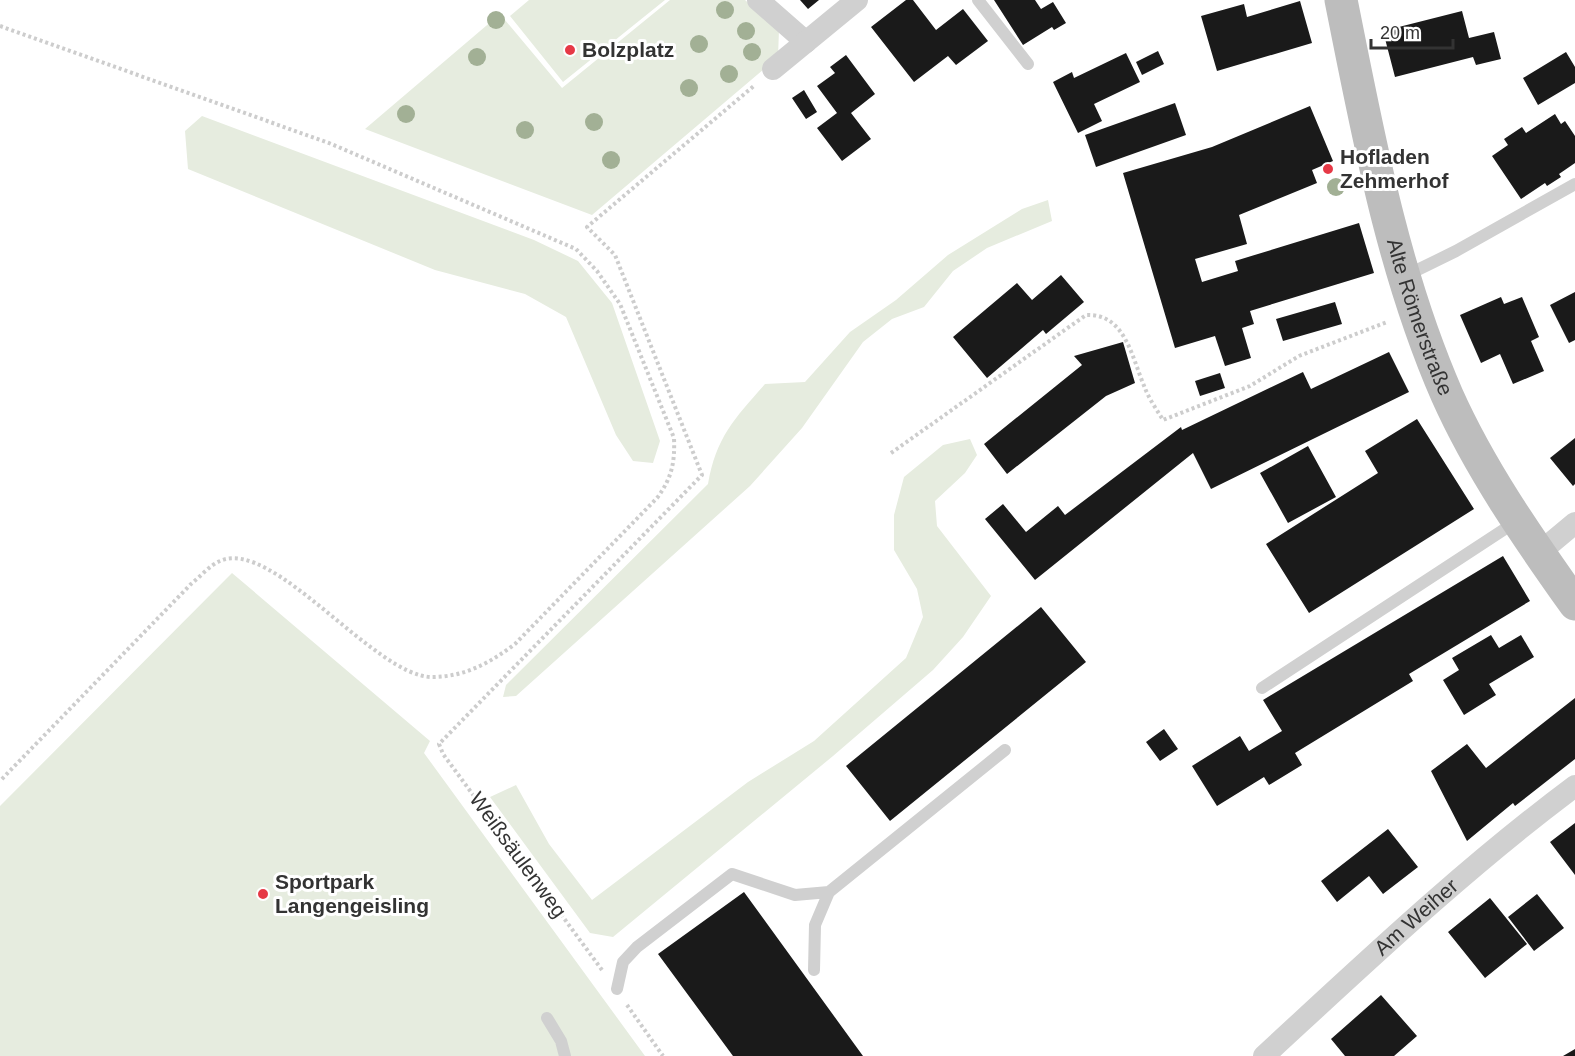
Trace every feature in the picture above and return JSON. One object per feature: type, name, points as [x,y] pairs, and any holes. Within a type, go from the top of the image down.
[{"type":"main road","name":"Alte Römerstraße","points":[[1341,0],[1380,192],[1404,276],[1447,395],[1491,477],[1539,554],[1575,604]]},
{"type":"street","points":[[758,0],[806,42]]},
{"type":"street","points":[[773,69],[857,0]]},
{"type":"street","points":[[1539,554],[1575,523]]},
{"type":"street","name":"Am Weiher","points":[[1264,1056],[1425,908],[1514,831],[1575,786]]},
{"type":"lane","points":[[978,0],[1028,64]]},
{"type":"lane","points":[[1404,276],[1456,251],[1575,183]]},
{"type":"lane","points":[[1262,688],[1518,521]]},
{"type":"lane","points":[[814,970],[814,925],[829,892],[1005,750]]},
{"type":"lane","points":[[617,989],[623,962],[637,947],[732,874],[795,895],[829,892]]},
{"type":"lane","points":[[547,1018],[561,1041],[565,1056]]},
{"type":"path","points":[[0,27],[329,143],[576,249],[597,271],[620,304],[674,438],[675,460],[668,483],[657,498],[515,644],[493,661],[467,672],[430,677],[395,663],[275,573],[243,559],[220,561],[191,584],[0,781]]},
{"type":"path","name":"Weißsäulenweg","points":[[592,957],[443,754],[439,744],[702,475],[615,255],[587,227],[773,69]]},
{"type":"path","points":[[891,453],[1086,315],[1099,315],[1119,328],[1127,339],[1145,390],[1163,420],[1250,386],[1299,356],[1417,310]]},
{"type":"shaded area","name":"Bolzplatz","points":[[529,0],[665,0],[563,82],[510,16]]},
{"type":"shaded area","points":[[670,0],[745,0],[779,30],[778,57],[592,215],[365,129],[500,14],[562,88]]},
{"type":"shaded area","points":[[202,116],[534,240],[578,261],[612,303],[660,441],[653,463],[633,461],[616,435],[566,317],[525,294],[435,270],[188,169],[185,131]]},
{"type":"shaded area","points":[[1048,200],[1052,221],[987,248],[953,271],[924,307],[892,319],[863,342],[802,428],[750,486],[516,696],[503,697],[506,685],[708,484],[716,453],[728,429],[765,384],[805,382],[850,332],[896,300],[948,255],[1022,209]]},
{"type":"shaded area","points":[[970,439],[977,455],[965,473],[935,501],[937,526],[991,596],[963,637],[933,670],[833,756],[613,937],[590,933],[490,797],[516,785],[549,844],[592,900],[748,782],[814,741],[906,658],[923,617],[917,589],[894,550],[894,515],[904,477],[943,445]]},
{"type":"shaded area","name":"Sportpark Langengeisling","points":[[232,573],[430,741],[424,753],[645,1056],[0,1056],[0,806]]},
{"type":"building","points":[[800,0],[819,0],[808,9]]},
{"type":"building","points":[[906,0],[913,0],[936,30],[963,9],[988,41],[956,65],[948,56],[914,82],[871,27]]},
{"type":"building","points":[[994,0],[1035,0],[1041,9],[1053,2],[1066,23],[1054,30],[1052,27],[1023,45]]},
{"type":"building","points":[[1300,1],[1312,43],[1217,71],[1201,16],[1244,4],[1247,17]]},
{"type":"building","points":[[1462,11],[1469,38],[1494,32],[1501,59],[1476,65],[1473,57],[1395,77],[1383,31]]},
{"type":"building","points":[[1158,51],[1164,64],[1142,75],[1136,62]]},
{"type":"building","points":[[1566,52],[1575,67],[1575,83],[1538,105],[1523,78]]},
{"type":"building","points":[[1126,53],[1140,82],[1094,104],[1102,121],[1078,133],[1053,82],[1072,72],[1074,78]]},
{"type":"building","points":[[846,55],[875,94],[851,113],[871,139],[842,161],[817,128],[837,113],[817,86],[835,73],[830,67]]},
{"type":"building","points":[[804,90],[817,112],[806,119],[792,98]]},
{"type":"building","points":[[1175,103],[1186,135],[1096,167],[1085,135]]},
{"type":"building","points":[[1310,106],[1333,161],[1312,170],[1317,183],[1239,215],[1247,244],[1195,259],[1202,282],[1238,271],[1235,261],[1359,223],[1374,273],[1250,311],[1254,324],[1242,328],[1251,358],[1225,366],[1215,336],[1175,348],[1123,173],[1212,147]]},
{"type":"building","points":[[1555,114],[1561,124],[1565,121],[1575,136],[1575,163],[1559,174],[1561,177],[1547,186],[1545,183],[1521,199],[1492,156],[1508,145],[1504,139],[1522,127],[1526,133]]},
{"type":"building","points":[[1061,275],[1084,302],[1046,334],[1043,330],[987,378],[953,337],[1017,283],[1032,300]]},
{"type":"building","points":[[1575,292],[1575,340],[1569,343],[1550,305]]},
{"type":"building","points":[[1501,297],[1504,304],[1522,297],[1539,337],[1531,341],[1544,371],[1513,384],[1500,354],[1481,363],[1460,315]]},
{"type":"building","points":[[1335,302],[1342,324],[1283,341],[1276,319]]},
{"type":"building","points":[[1123,342],[1135,383],[1106,396],[1007,474],[984,444],[1082,365],[1074,356]]},
{"type":"building","points":[[1389,352],[1409,392],[1211,489],[1193,453],[1035,580],[985,519],[1003,504],[1026,532],[1058,506],[1065,515],[1181,427],[1182,430],[1303,372],[1311,389]]},
{"type":"building","points":[[1220,373],[1225,388],[1200,396],[1195,381]]},
{"type":"building","points":[[1417,419],[1474,509],[1309,613],[1266,544],[1378,473],[1365,451]]},
{"type":"building","points":[[1575,438],[1575,484],[1573,486],[1550,458]]},
{"type":"building","points":[[1308,446],[1336,497],[1288,523],[1260,473]]},
{"type":"building","points":[[1503,556],[1530,601],[1409,674],[1413,681],[1295,753],[1302,765],[1269,785],[1264,777],[1217,806],[1192,766],[1240,736],[1249,751],[1282,731],[1263,700]]},
{"type":"building","points":[[1041,607],[1086,662],[890,821],[846,766]]},
{"type":"building","points":[[1491,635],[1499,648],[1521,635],[1534,657],[1489,684],[1496,695],[1464,715],[1443,680],[1459,670],[1452,658]]},
{"type":"building","points":[[1575,698],[1575,759],[1515,806],[1513,803],[1467,841],[1431,771],[1467,744],[1486,768]]},
{"type":"building","points":[[1164,729],[1178,749],[1160,761],[1146,742]]},
{"type":"building","points":[[1575,823],[1575,875],[1550,842]]},
{"type":"building","points":[[1388,829],[1418,867],[1383,894],[1369,876],[1337,902],[1321,881]]},
{"type":"building","points":[[744,892],[863,1056],[733,1056],[658,954]]},
{"type":"building","points":[[1537,894],[1564,928],[1534,951],[1508,917]]},
{"type":"building","points":[[1490,898],[1527,944],[1485,978],[1448,932]]},
{"type":"building","points":[[1381,995],[1417,1036],[1394,1056],[1345,1056],[1331,1039]]},
{"type":"building","points":[[1575,1049],[1575,1056],[1563,1056]]},
{"type":"place","name":"Bolzplatz","points":[[570,50]]},
{"type":"place","name":"Hofladen Zehmerhof","points":[[1328,169]]},
{"type":"place","name":"Sportpark Langengeisling","points":[[263,894]]}]
